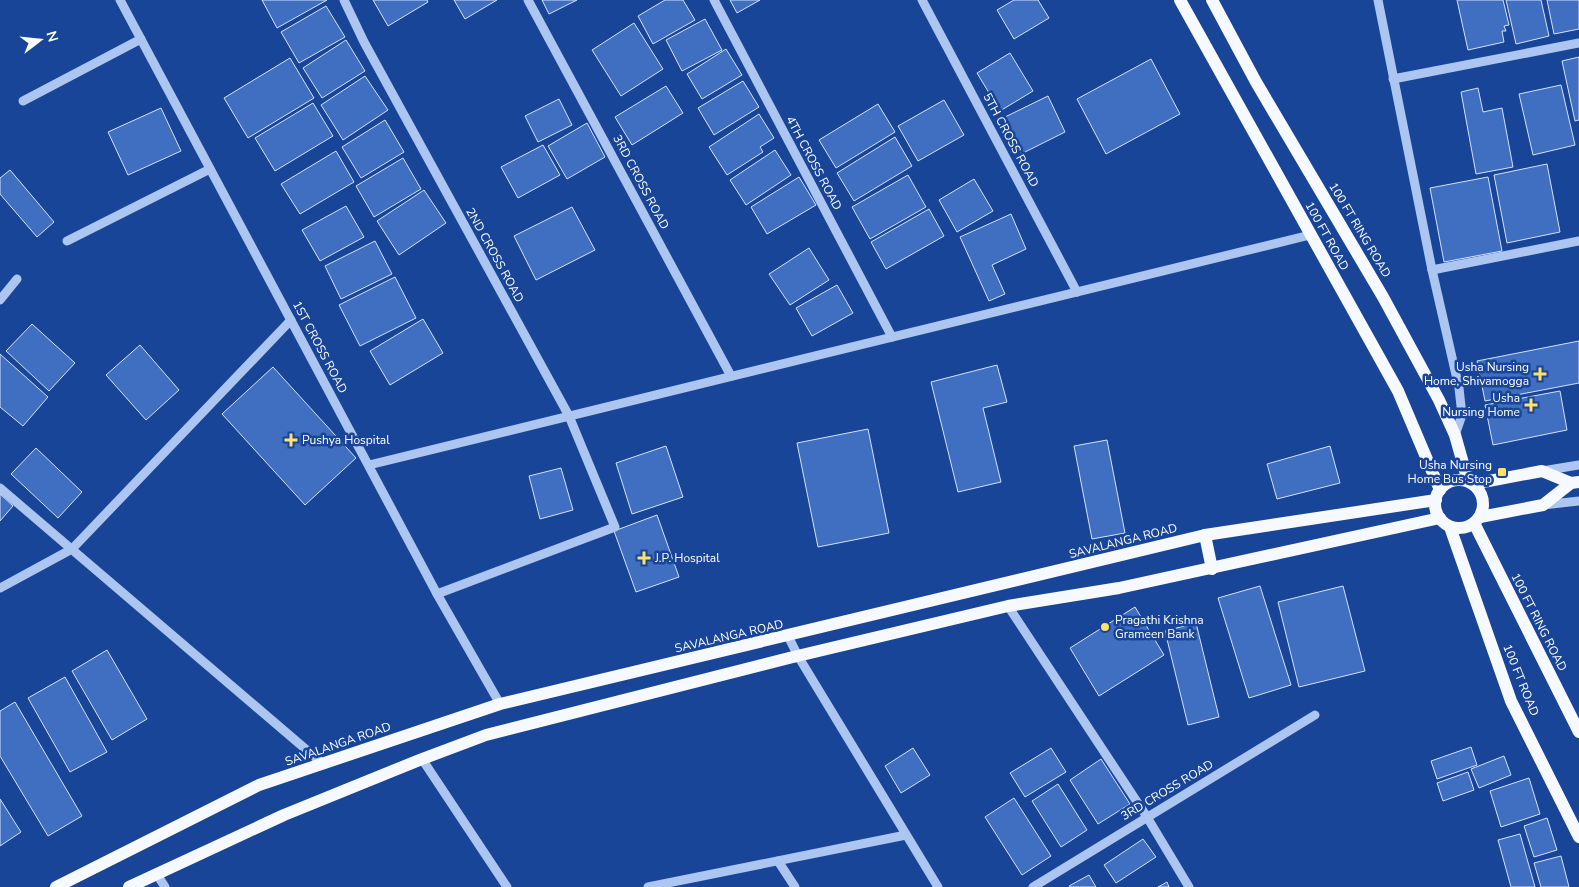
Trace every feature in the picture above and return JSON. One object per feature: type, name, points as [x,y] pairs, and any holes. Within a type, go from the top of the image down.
[{"type":"main road","name":"100 FT ROAD","points":[[1180,0],[1398,391],[1438,495]]},
{"type":"main road","name":"100 FT RING ROAD","points":[[1212,0],[1256,82],[1383,297],[1439,400],[1455,435],[1470,483]]},
{"type":"main road","points":[[1542,471],[1575,483],[1543,505],[1477,520],[1463,528],[1450,527],[1440,518],[1435,507],[1438,495],[1449,482],[1470,483],[1542,471]]},
{"type":"main road","points":[[1470,483],[1482,496],[1484,503],[1477,520]]},
{"type":"main road","name":"SAVALANGA ROAD","points":[[56,887],[259,785],[500,704],[1205,535],[1438,495]]},
{"type":"main road","points":[[129,887],[284,815],[422,758],[486,735],[798,656],[1008,606],[1118,588],[1212,569],[1440,518]]},
{"type":"main road","name":"100 FT RING ROAD","points":[[1477,520],[1579,731]]},
{"type":"main road","name":"100 FT ROAD","points":[[1450,527],[1512,700],[1579,837]]},
{"type":"main road","points":[[1205,535],[1212,569]]},
{"type":"street","name":"1ST CROSS ROAD","points":[[120,0],[437,594],[500,704]]},
{"type":"street","name":"2ND CROSS ROAD","points":[[344,0],[364,42],[569,416],[615,527],[437,594]]},
{"type":"street","name":"3RD CROSS ROAD","points":[[528,0],[731,376]]},
{"type":"street","name":"4TH CROSS ROAD","points":[[714,0],[892,337]]},
{"type":"street","name":"5TH CROSS ROAD","points":[[922,0],[1077,292]]},
{"type":"street","points":[[1378,0],[1432,270],[1459,388],[1462,415],[1455,435]]},
{"type":"street","points":[[23,101],[141,39]]},
{"type":"street","points":[[1393,79],[1579,43]]},
{"type":"street","points":[[67,241],[210,169]]},
{"type":"street","points":[[369,465],[1310,235]]},
{"type":"street","points":[[1432,270],[1579,241]]},
{"type":"street","points":[[0,300],[17,280]]},
{"type":"street","points":[[0,588],[72,549],[291,320]]},
{"type":"street","points":[[1542,471],[1579,465]]},
{"type":"street","points":[[0,488],[323,764]]},
{"type":"street","points":[[1543,505],[1579,501]]},
{"type":"street","points":[[1008,606],[1146,817],[1189,887]]},
{"type":"street","points":[[788,636],[798,656],[938,887]]},
{"type":"street","name":"3RD CROSS ROAD","points":[[1033,887],[1315,715]]},
{"type":"street","points":[[422,758],[507,887]]},
{"type":"street","points":[[648,887],[906,835]]},
{"type":"street","points":[[778,861],[795,887]]},
{"type":"street","points":[[156,873],[165,887]]},
{"type":"building","points":[[262,0],[327,0],[277,28]]},
{"type":"building","points":[[373,0],[427,0],[428,2],[388,26]]},
{"type":"building","points":[[454,0],[497,0],[465,19]]},
{"type":"building","points":[[542,0],[577,0],[549,14]]},
{"type":"building","points":[[665,0],[683,0],[695,20],[653,44],[638,16]]},
{"type":"building","points":[[730,0],[760,0],[737,13]]},
{"type":"building","points":[[1014,0],[1038,0],[1049,18],[1014,39],[997,10]]},
{"type":"building","points":[[1457,0],[1503,0],[1509,25],[1504,26],[1506,31],[1502,31],[1504,42],[1468,50]]},
{"type":"building","points":[[1506,0],[1541,0],[1549,36],[1516,44]]},
{"type":"building","points":[[1547,0],[1579,0],[1579,29],[1554,34]]},
{"type":"building","points":[[326,6],[345,37],[299,63],[281,32]]},
{"type":"building","points":[[705,19],[722,50],[682,71],[666,40]]},
{"type":"building","points":[[634,23],[663,69],[621,96],[592,50]]},
{"type":"building","points":[[346,40],[365,71],[322,98],[303,68]]},
{"type":"building","points":[[726,49],[742,75],[702,99],[687,74]]},
{"type":"building","points":[[1010,53],[1033,91],[1000,111],[977,73]]},
{"type":"building","points":[[1579,57],[1579,120],[1575,121],[1562,61]]},
{"type":"building","points":[[290,58],[314,98],[248,138],[224,98]]},
{"type":"building","points":[[1151,59],[1180,114],[1106,154],[1077,99]]},
{"type":"building","points":[[365,76],[388,110],[343,140],[321,105]]},
{"type":"building","points":[[743,81],[759,107],[714,135],[698,108]]},
{"type":"building","points":[[1561,85],[1575,145],[1533,155],[1519,94]]},
{"type":"building","points":[[666,86],[683,113],[632,145],[615,117]]},
{"type":"building","points":[[1478,88],[1483,112],[1502,108],[1513,167],[1476,174],[1461,92]]},
{"type":"building","points":[[1048,96],[1065,132],[1021,154],[1003,118]]},
{"type":"building","points":[[559,99],[572,125],[538,142],[525,116]]},
{"type":"building","points":[[944,100],[964,135],[918,161],[898,126]]},
{"type":"building","points":[[313,103],[333,136],[275,171],[255,138]]},
{"type":"building","points":[[878,104],[895,132],[836,168],[819,140]]},
{"type":"building","points":[[161,108],[181,151],[128,175],[108,132]]},
{"type":"building","points":[[759,114],[774,138],[760,147],[763,152],[727,175],[709,147]]},
{"type":"building","points":[[385,120],[404,152],[361,178],[342,147]]},
{"type":"building","points":[[587,123],[605,157],[567,179],[548,146]]},
{"type":"building","points":[[895,137],[912,166],[854,201],[837,173]]},
{"type":"building","points":[[543,145],[560,175],[518,198],[501,167]]},
{"type":"building","points":[[775,150],[791,175],[746,205],[730,180]]},
{"type":"building","points":[[336,151],[354,182],[300,214],[281,184]]},
{"type":"building","points":[[403,158],[421,189],[374,217],[356,186]]},
{"type":"building","points":[[1547,164],[1560,232],[1507,243],[1494,175]]},
{"type":"building","points":[[10,170],[54,222],[37,237],[0,194],[0,178]]},
{"type":"building","points":[[908,175],[926,207],[870,239],[852,207]]},
{"type":"building","points":[[799,177],[816,205],[767,234],[751,207]]},
{"type":"building","points":[[1488,177],[1502,251],[1444,262],[1430,188]]},
{"type":"building","points":[[974,179],[993,211],[957,232],[939,200]]},
{"type":"building","points":[[424,190],[446,223],[399,255],[377,221]]},
{"type":"building","points":[[346,206],[364,237],[320,261],[302,230]]},
{"type":"building","points":[[572,207],[595,250],[536,280],[514,236]]},
{"type":"building","points":[[929,209],[944,236],[886,269],[871,242]]},
{"type":"building","points":[[1011,214],[1026,249],[992,265],[1005,294],[989,301],[960,237]]},
{"type":"building","points":[[375,241],[392,274],[341,299],[325,266]]},
{"type":"building","points":[[809,248],[829,280],[790,305],[769,274]]},
{"type":"building","points":[[395,277],[416,318],[360,346],[339,305]]},
{"type":"building","points":[[837,285],[853,313],[812,336],[796,308]]},
{"type":"building","points":[[423,319],[443,353],[390,385],[370,351]]},
{"type":"building","points":[[32,324],[75,363],[49,391],[6,351]]},
{"type":"building","points":[[1579,341],[1579,383],[1485,401],[1477,361]]},
{"type":"building","points":[[140,345],[179,390],[146,420],[106,375]]},
{"type":"building","points":[[0,354],[48,397],[23,426],[0,407]]},
{"type":"building","points":[[997,365],[1007,402],[983,408],[1001,482],[958,492],[931,382]]},
{"type":"building","points":[[273,367],[356,458],[305,505],[222,414]]},
{"type":"building","points":[[1560,391],[1567,430],[1493,445],[1485,405]]},
{"type":"building","points":[[868,429],[889,533],[818,547],[797,443]]},
{"type":"building","points":[[1107,440],[1125,533],[1092,539],[1074,446]]},
{"type":"building","points":[[666,446],[683,497],[632,514],[616,463]]},
{"type":"building","points":[[1330,446],[1340,483],[1277,499],[1267,464]]},
{"type":"building","points":[[36,448],[82,492],[58,518],[11,474]]},
{"type":"building","points":[[561,468],[573,510],[540,519],[529,476]]},
{"type":"building","points":[[0,494],[13,506],[0,521]]},
{"type":"building","points":[[657,515],[679,577],[636,592],[614,531]]},
{"type":"building","points":[[1260,586],[1291,685],[1249,698],[1218,598]]},
{"type":"building","points":[[1343,586],[1365,671],[1299,687],[1278,602]]},
{"type":"building","points":[[1135,607],[1164,655],[1099,696],[1070,648]]},
{"type":"building","points":[[1196,623],[1219,717],[1188,725],[1165,631]]},
{"type":"building","points":[[107,650],[147,719],[112,740],[72,671]]},
{"type":"building","points":[[65,677],[107,752],[70,772],[28,698]]},
{"type":"building","points":[[15,702],[82,816],[48,836],[0,756],[0,711]]},
{"type":"building","points":[[1471,747],[1477,765],[1437,779],[1431,761]]},
{"type":"building","points":[[913,748],[930,775],[901,793],[885,766]]},
{"type":"building","points":[[1051,748],[1066,772],[1025,797],[1010,773]]},
{"type":"building","points":[[1504,756],[1511,775],[1479,788],[1471,769]]},
{"type":"building","points":[[1101,759],[1130,804],[1098,824],[1070,780]]},
{"type":"building","points":[[1468,772],[1474,790],[1443,801],[1437,783]]},
{"type":"building","points":[[1529,778],[1540,814],[1501,827],[1490,791]]},
{"type":"building","points":[[1058,784],[1087,830],[1061,847],[1032,801]]},
{"type":"building","points":[[1014,798],[1051,856],[1022,875],[985,817]]},
{"type":"building","points":[[0,799],[21,832],[0,846]]},
{"type":"building","points":[[1547,818],[1557,850],[1534,857],[1524,826]]},
{"type":"building","points":[[1520,834],[1535,887],[1511,887],[1498,840]]},
{"type":"building","points":[[1143,839],[1156,857],[1116,883],[1104,865]]},
{"type":"building","points":[[1561,856],[1569,887],[1541,887],[1534,863]]},
{"type":"building","points":[[1089,875],[1096,887],[1069,886]]},
{"type":"building","points":[[1167,882],[1169,887],[1158,887]]},
{"type":"place","name":"Usha Nursing Home, Shivamogga","points":[[1540,374]]},
{"type":"place","name":"Usha Nursing Home","points":[[1531,405]]},
{"type":"place","name":"Pushya Hospital","points":[[291,440]]},
{"type":"place","name":"Usha Nursing Home Bus Stop","points":[[1502,472]]},
{"type":"place","name":"J.P. Hospital","points":[[644,558]]},
{"type":"place","name":"Pragathi Krishna Grameen Bank","points":[[1105,627]]}]
